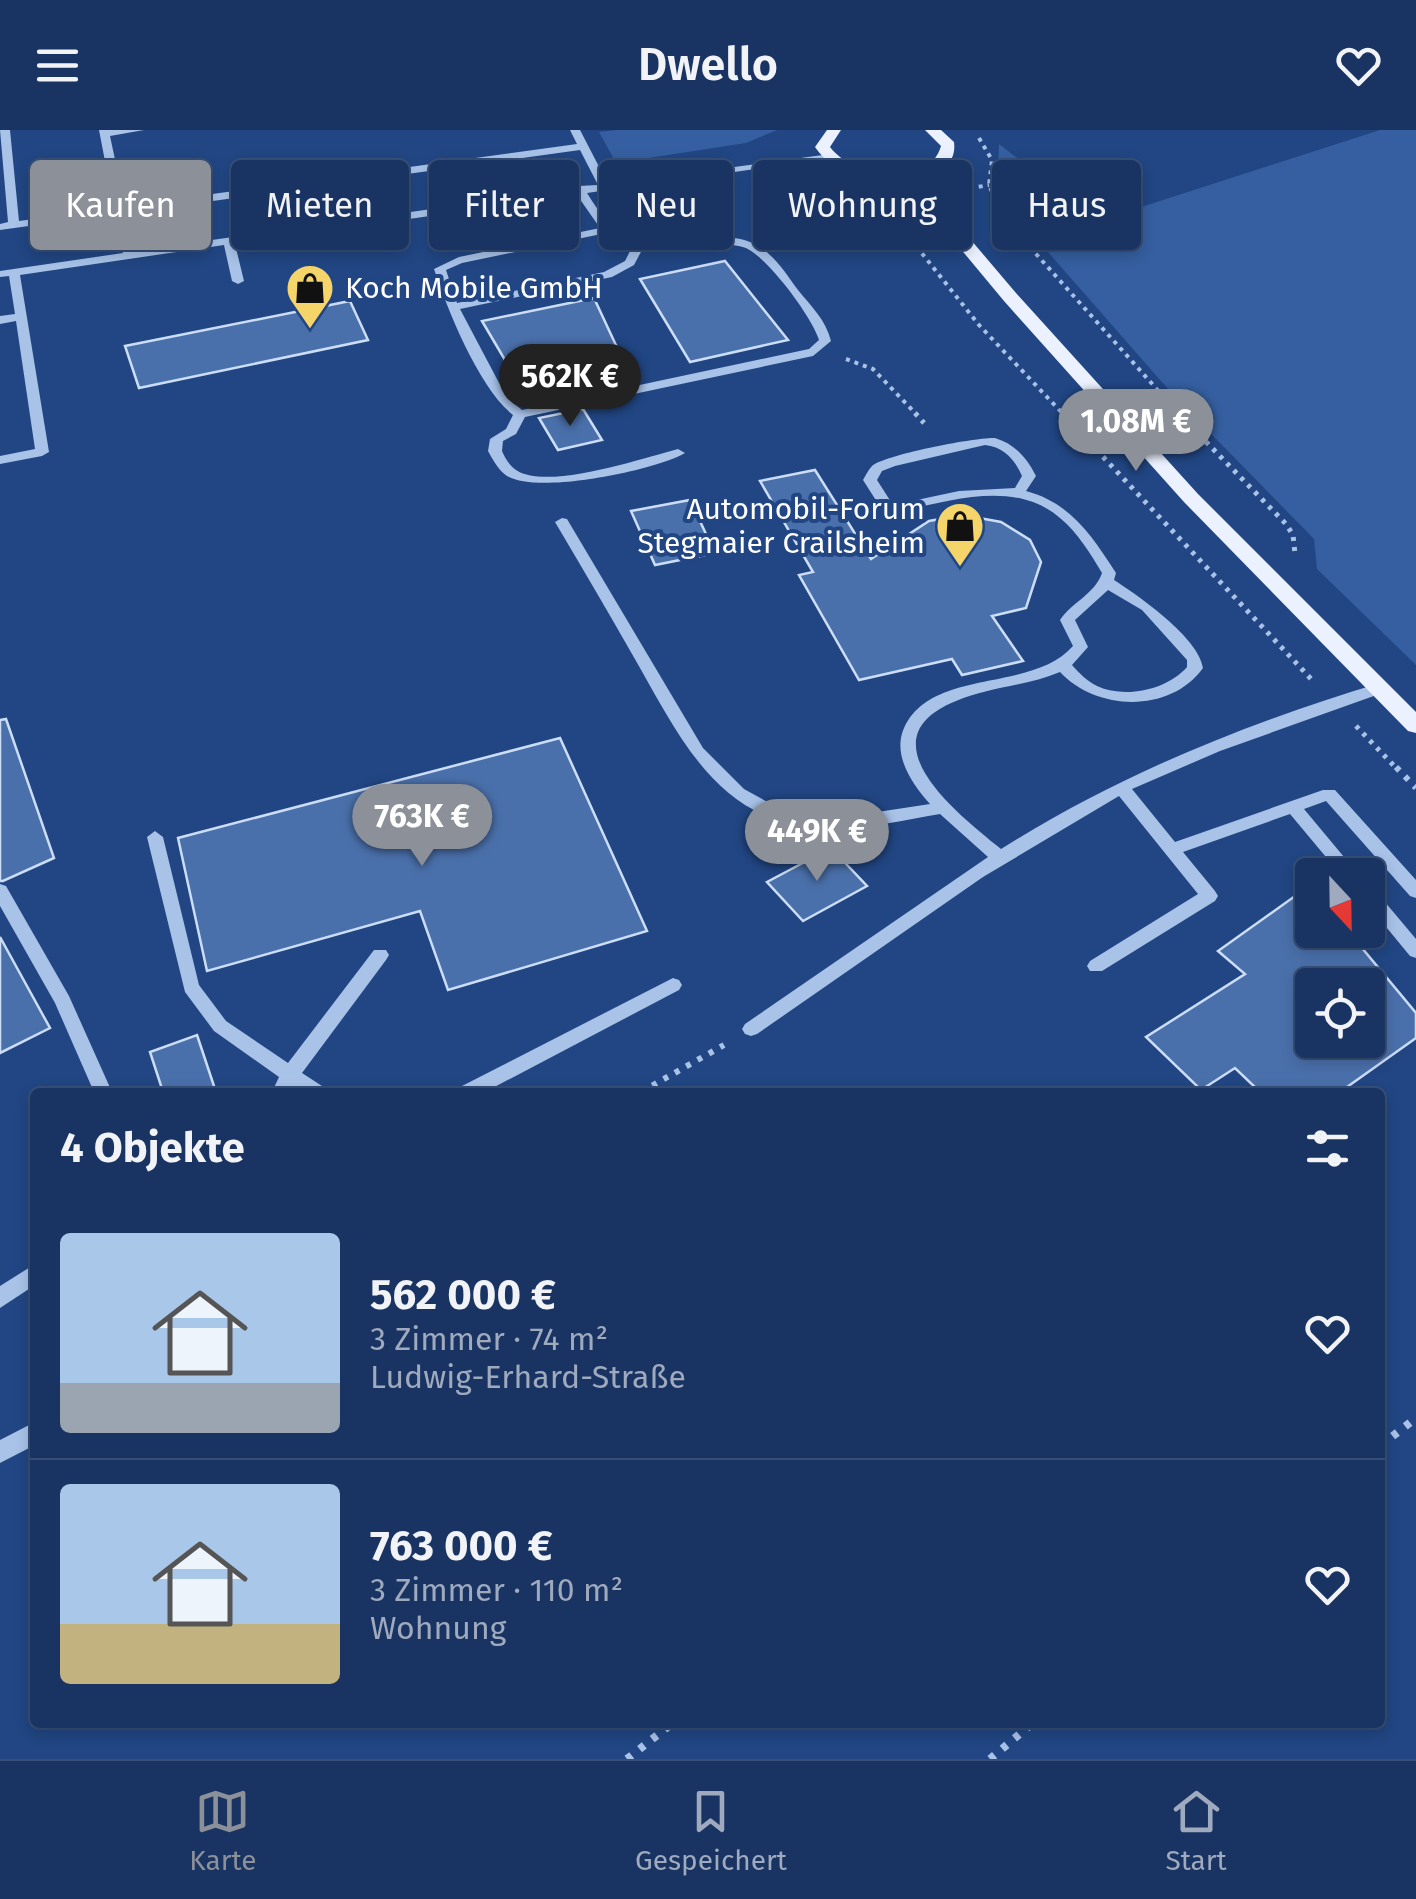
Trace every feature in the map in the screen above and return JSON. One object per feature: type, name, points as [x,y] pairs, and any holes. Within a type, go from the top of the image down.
[{"type":"main road","points":[[832,160],[822,147],[834,130]]},
{"type":"main road","points":[[932,130],[949,145],[946,160]]},
{"type":"main road","points":[[971,250],[1191,498],[1416,725]]},
{"type":"street","points":[[5,130],[14,225]]},
{"type":"street","points":[[109,160],[104,132],[139,130]]},
{"type":"street","points":[[575,130],[599,176]]},
{"type":"street","points":[[211,197],[583,146]]},
{"type":"street","points":[[733,169],[826,156]]},
{"type":"street","points":[[599,187],[579,189],[599,219]]},
{"type":"street","points":[[0,274],[429,211]]},
{"type":"street","points":[[0,227],[30,223]]},
{"type":"street","points":[[520,414],[502,400],[438,274],[447,264],[599,231]]},
{"type":"street","points":[[228,241],[238,281]]},
{"type":"street","points":[[520,414],[818,348],[825,340],[820,326],[770,261],[753,247],[733,242]]},
{"type":"street","points":[[128,250],[129,256]]},
{"type":"street","points":[[453,307],[608,275],[630,262],[637,250]]},
{"type":"street","points":[[0,460],[42,452],[14,272]]},
{"type":"street","points":[[0,320],[20,317]]},
{"type":"street","points":[[520,414],[511,432],[497,440],[495,451],[502,464],[524,477],[567,478],[678,453]]},
{"type":"street","points":[[999,857],[943,808],[921,782],[906,748],[908,729],[922,712],[948,697],[1030,677],[1077,656],[1081,648],[1069,627],[1070,613],[1108,583],[1110,573],[1077,524],[1052,503],[1019,492],[985,490],[889,510],[870,480],[876,468],[984,442],[1001,443],[1026,468],[1028,476],[1019,492]]},
{"type":"street","points":[[562,522],[697,752],[754,805],[791,819],[832,822],[943,808]]},
{"type":"street","points":[[1062,664],[1079,682],[1115,696],[1140,695],[1181,683],[1195,668],[1194,659],[1147,607],[1108,583]]},
{"type":"street","points":[[751,1030],[999,857],[1122,788],[1226,742],[1380,688]]},
{"type":"street","points":[[1096,966],[1209,896],[1122,788]]},
{"type":"street","points":[[1172,850],[1329,794],[1416,891]]},
{"type":"street","points":[[1293,807],[1336,858]]},
{"type":"street","points":[[154,837],[191,987],[220,1026],[285,1085],[380,955]]},
{"type":"street","points":[[0,891],[63,1002],[100,1088]]},
{"type":"street","points":[[1385,914],[1416,951]]},
{"type":"street","points":[[477,1088],[673,985]]},
{"type":"street","points":[[0,1298],[30,1277]]},
{"type":"street","points":[[0,1452],[30,1436]]},
{"type":"path","points":[[977,136],[990,150],[995,167],[989,185],[1003,218],[1164,399],[1286,524],[1293,535],[1295,554],[1304,567]]},
{"type":"path","points":[[818,348],[873,369],[947,450]]},
{"type":"path","points":[[648,1088],[751,1030]]},
{"type":"path","points":[[1385,1442],[1416,1418]]},
{"type":"path","points":[[627,1759],[666,1728]]},
{"type":"path","points":[[990,1759],[1027,1728]]},
{"type":"shaded area","points":[[777,130],[746,143],[636,160],[614,160],[599,132]]},
{"type":"shaded area","points":[[1380,130],[1416,130],[1416,665],[1317,569],[1314,539],[1175,397],[1046,250],[1141,250],[1141,207]]},
{"type":"shaded area","points":[[999,144],[1020,160],[998,160]]},
{"type":"building","points":[[725,261],[788,340],[690,362],[640,279]]},
{"type":"building","points":[[594,298],[628,371],[568,384],[574,395],[531,404],[482,321]]},
{"type":"building","points":[[350,301],[368,340],[139,388],[125,346]]},
{"type":"building","points":[[583,409],[602,440],[558,450],[539,418]]},
{"type":"building","points":[[815,470],[871,559],[929,521],[963,515],[1001,522],[1030,540],[1041,562],[1026,608],[992,616],[1023,661],[962,675],[952,659],[859,680],[799,575],[813,572],[760,481]]},
{"type":"building","points":[[690,500],[715,553],[655,565],[631,511]]},
{"type":"building","points":[[6,719],[54,858],[0,881],[0,720]]},
{"type":"building","points":[[560,738],[647,931],[448,990],[420,911],[207,971],[178,838]]},
{"type":"building","points":[[831,848],[867,886],[803,921],[767,882]]},
{"type":"building","points":[[1295,896],[1295,948],[1362,948],[1379,968],[1295,968],[1295,1058],[1385,1058],[1385,976],[1416,1013],[1416,1038],[1346,1088],[1256,1088],[1235,1068],[1199,1088],[1146,1037],[1245,974],[1218,951]]},
{"type":"building","points":[[0,937],[50,1028],[0,1053]]},
{"type":"building","points":[[197,1035],[215,1088],[162,1088],[150,1052]]},
{"type":"place","name":"Koch Mobile GmbH","points":[[310,330]]},
{"type":"place","name":"Automobil-Forum Stegmaier Crailsheim","points":[[960,568]]}]
